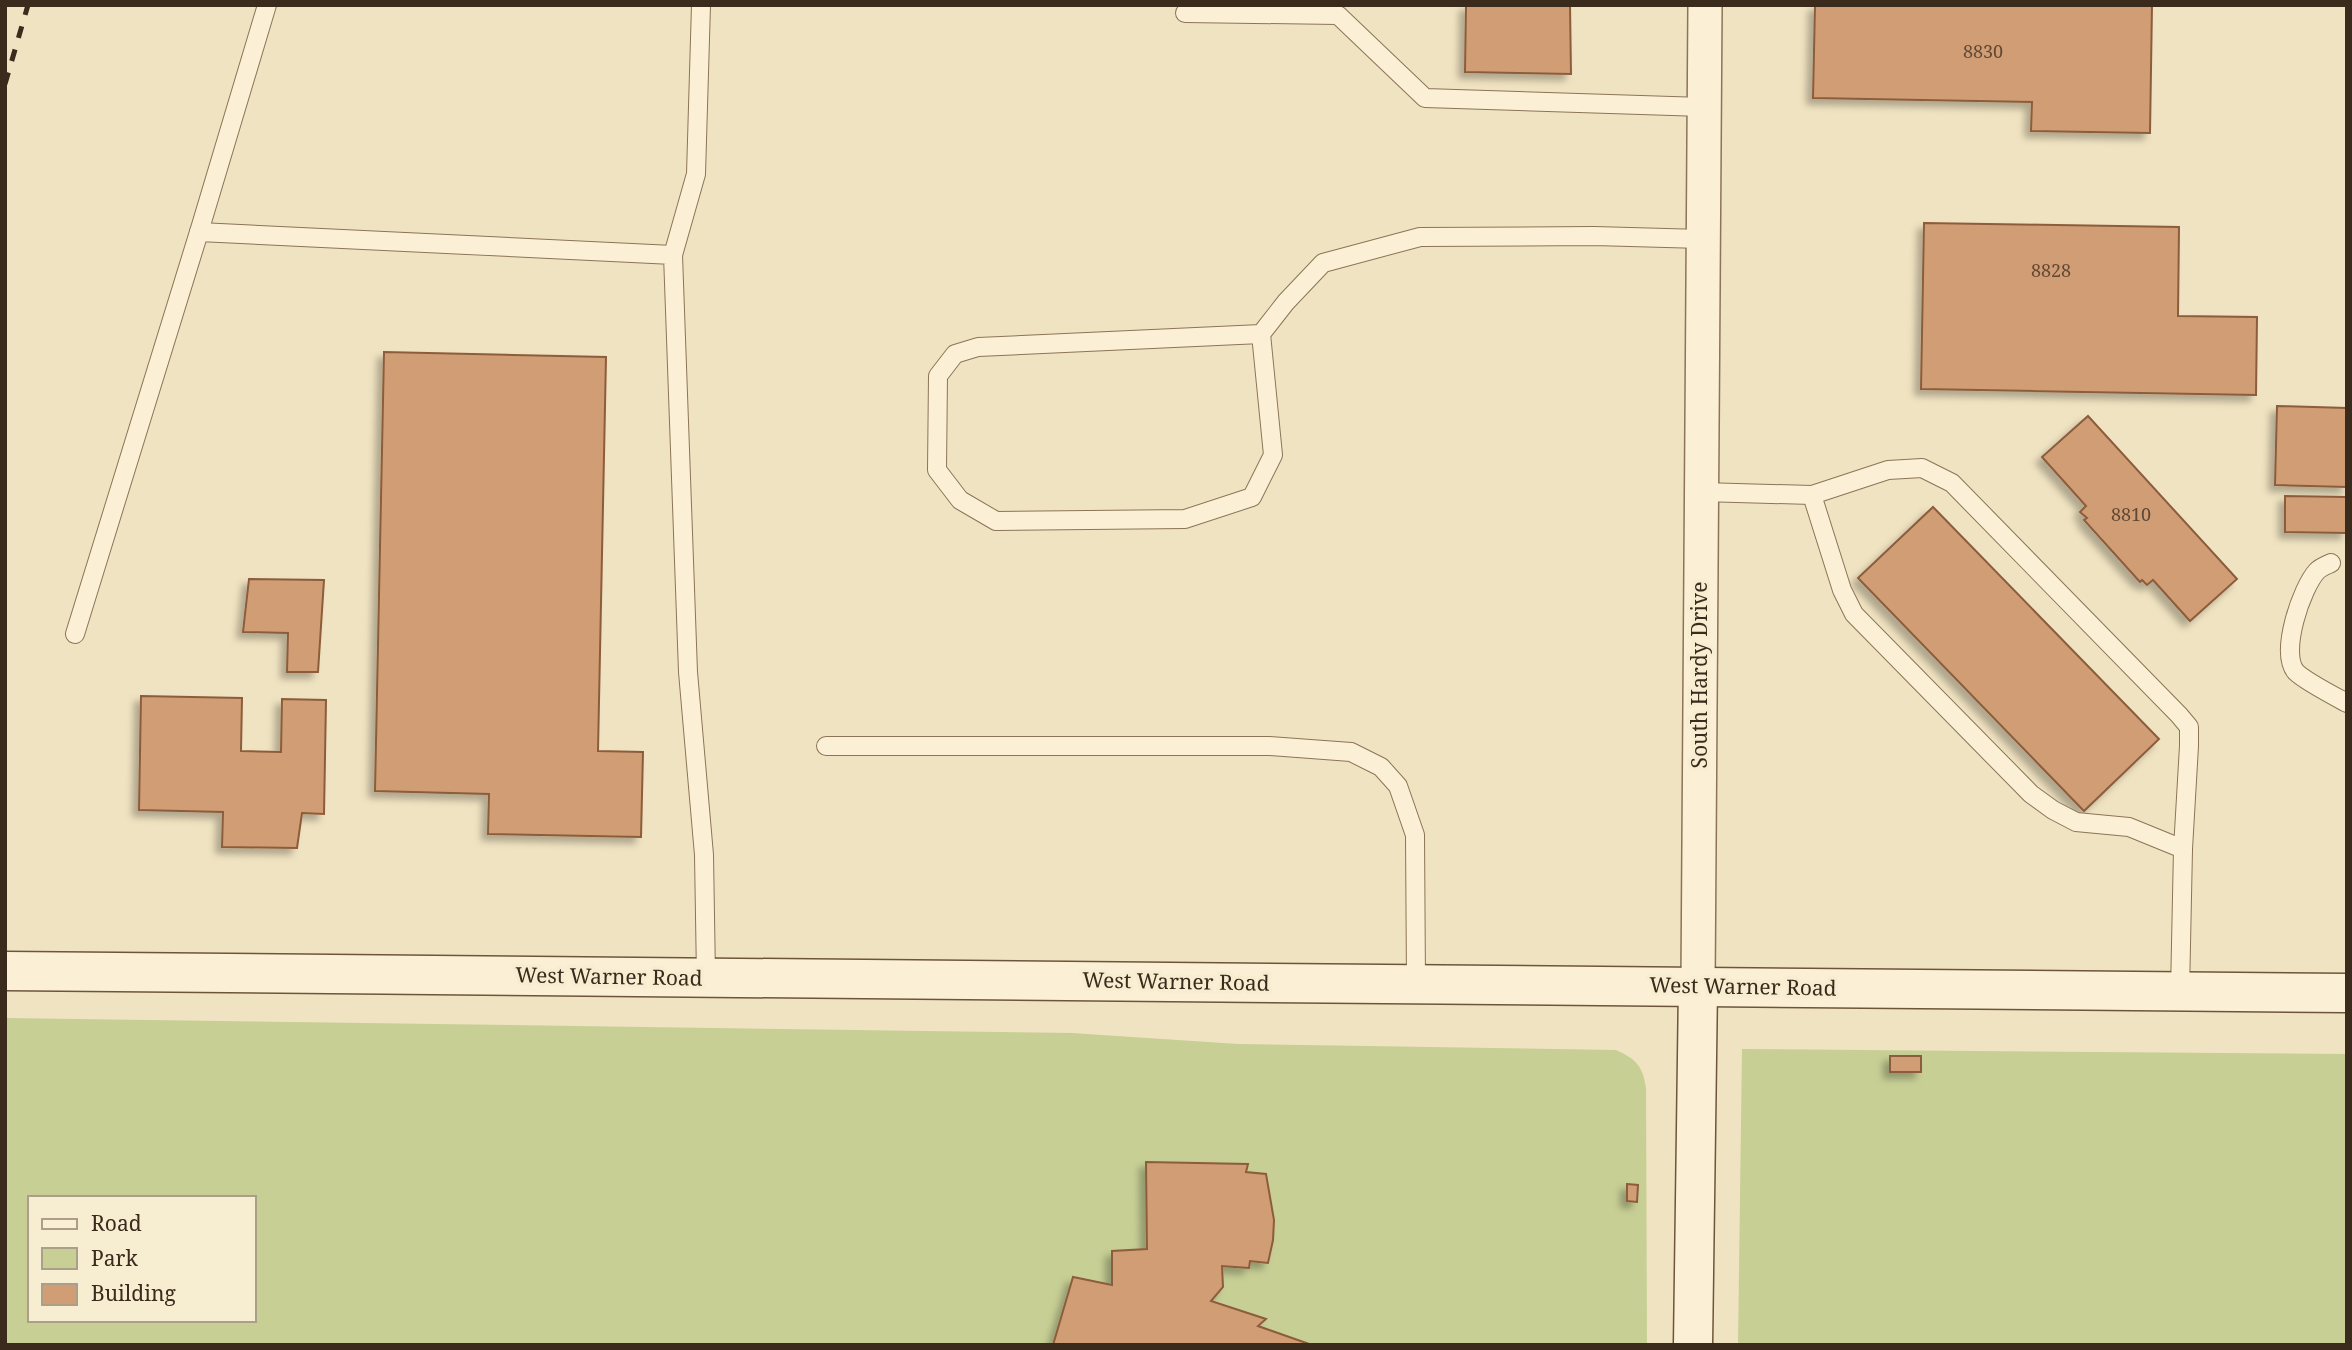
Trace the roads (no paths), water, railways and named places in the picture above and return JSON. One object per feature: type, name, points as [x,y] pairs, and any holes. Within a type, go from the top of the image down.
[{"type":"main road","name":"West Warner Road","points":[[5,971],[2347,993]]},
{"type":"main road","name":"South Hardy Drive","points":[[1693,1345],[1698,986]]},
{"type":"street","name":"South Hardy Drive","points":[[1698,986],[1705,5]]},
{"type":"lane","points":[[75,634],[267,5]]},
{"type":"lane","points":[[701,5],[696,174],[673,255],[688,672],[704,855],[706,978]]},
{"type":"lane","points":[[1185,13],[1338,15],[1425,98],[1703,107]]},
{"type":"lane","points":[[199,232],[673,255]]},
{"type":"lane","points":[[1261,334],[978,347],[955,354],[938,376],[937,470],[960,500],[996,522],[1185,519],[1252,497],[1273,455],[1261,334],[1286,302],[1323,263],[1420,237],[1594,236],[1702,239]]},
{"type":"lane","points":[[1701,492],[1812,495],[1888,470],[1922,468],[1952,483],[2189,727],[2180,992]]},
{"type":"lane","points":[[1812,495],[1842,590],[1854,614],[2031,794],[2053,810],[2076,821],[2129,827],[2183,849]]},
{"type":"lane","points":[[2331,563],[2318,570],[2310,584],[2295,618],[2289,653],[2295,671],[2347,703]]},
{"type":"lane","points":[[826,746],[1269,746],[1351,752],[1381,767],[1398,786],[1415,835],[1416,984]]},
{"type":"railway","points":[[5,84],[28,5]]}]
